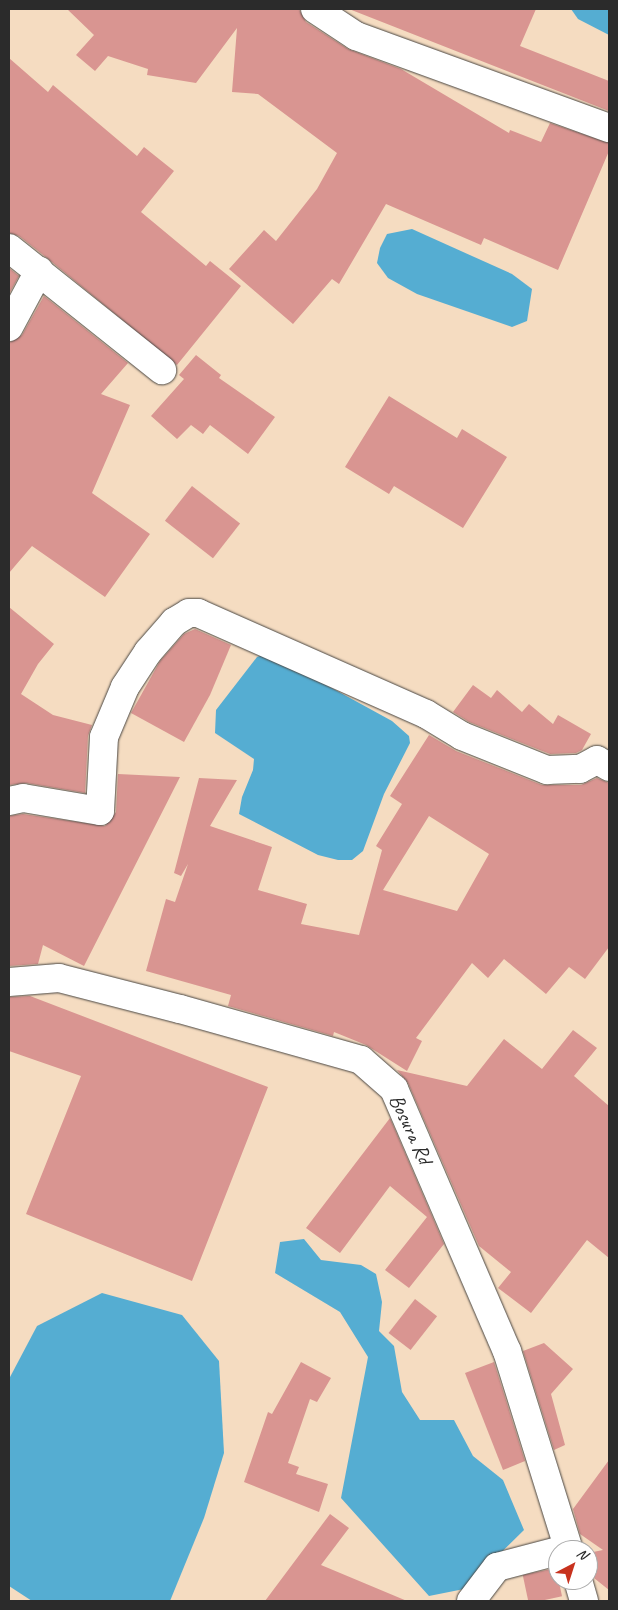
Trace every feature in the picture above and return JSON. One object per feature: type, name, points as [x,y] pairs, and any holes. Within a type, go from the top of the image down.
[{"type":"street","points":[[315,9],[356,36],[609,128]]},
{"type":"street","points":[[9,248],[162,370]]},
{"type":"street","points":[[9,327],[39,271]]},
{"type":"street","points":[[9,801],[23,798],[100,811],[104,737],[126,687],[163,634],[174,622],[189,613],[198,613],[426,714],[462,736],[547,770],[580,769],[597,760],[609,766]]},
{"type":"street","name":"Bosura Rd","points":[[9,982],[59,978],[190,1012],[361,1060],[394,1089],[507,1351],[561,1540]]},
{"type":"street","points":[[471,1601],[497,1567],[548,1554]]},
{"type":"water","points":[[571,9],[609,9],[609,35],[578,19]]},
{"type":"water","points":[[412,229],[512,274],[532,289],[527,321],[512,327],[417,294],[388,278],[377,263],[380,248],[387,234]]},
{"type":"water","points":[[262,655],[277,658],[392,721],[409,736],[410,743],[384,794],[363,851],[352,860],[338,860],[318,855],[239,814],[242,797],[253,770],[254,759],[215,733],[216,710],[257,657]]},
{"type":"water","points":[[304,1239],[321,1260],[361,1265],[376,1274],[382,1302],[379,1331],[394,1346],[402,1392],[420,1420],[454,1420],[473,1456],[503,1480],[524,1530],[464,1589],[429,1596],[341,1498],[368,1357],[340,1312],[275,1273],[280,1242]]},
{"type":"water","points":[[102,1293],[182,1315],[219,1361],[224,1453],[204,1518],[170,1601],[32,1601],[9,1586],[9,1379],[37,1326]]},
{"type":"building","points":[[67,9],[299,9],[306,22],[348,49],[401,69],[509,133],[510,130],[541,142],[550,123],[609,143],[609,151],[558,270],[484,238],[481,245],[386,204],[339,284],[332,279],[293,324],[229,269],[264,230],[276,241],[317,189],[337,153],[258,94],[232,92],[237,28],[196,83],[147,75],[148,69],[108,56],[95,71],[76,55],[94,35]]},
{"type":"building","points":[[349,9],[536,9],[520,46],[609,81],[609,111]]},
{"type":"building","points":[[9,58],[48,92],[53,85],[137,156],[144,147],[174,171],[141,212],[206,266],[210,261],[241,286],[177,365],[19,236],[9,233]]},
{"type":"building","points":[[9,268],[19,276],[9,294]]},
{"type":"building","points":[[44,296],[128,363],[101,394],[130,405],[92,493],[150,534],[105,597],[32,546],[9,573],[9,343],[22,335]]},
{"type":"building","points":[[196,355],[221,375],[219,378],[275,417],[248,454],[210,425],[203,434],[191,425],[177,439],[151,416],[184,379],[179,375]]},
{"type":"building","points":[[389,396],[457,438],[462,429],[507,457],[463,528],[394,486],[389,494],[345,467]]},
{"type":"building","points":[[192,486],[240,524],[213,558],[165,521]]},
{"type":"building","points":[[9,607],[54,644],[38,664],[21,694],[53,715],[92,725],[88,736],[85,793],[26,783],[9,785]]},
{"type":"building","points":[[195,629],[231,645],[210,695],[184,742],[131,713],[160,661],[184,634]]},
{"type":"building","points":[[473,685],[491,698],[497,690],[522,712],[529,704],[553,724],[558,715],[591,734],[582,750],[576,753],[550,754],[469,722],[453,712]]},
{"type":"building","points":[[429,735],[456,751],[542,785],[581,785],[597,778],[609,783],[609,947],[585,979],[569,967],[546,994],[504,959],[488,978],[472,963],[416,1038],[422,1041],[407,1071],[366,1045],[334,1032],[333,1036],[228,1006],[231,995],[146,971],[166,899],[175,902],[188,864],[181,876],[174,873],[199,778],[237,780],[210,826],[272,847],[258,890],[307,904],[301,924],[359,935],[382,850],[376,846],[402,804],[390,796]],"holes":[[[429,816],[489,854],[457,911],[383,890]]]},
{"type":"building","points":[[118,774],[180,777],[84,966],[43,945],[38,964],[9,966],[9,816],[23,814],[105,826],[116,812]]},
{"type":"building","points":[[30,996],[268,1087],[192,1281],[26,1214],[81,1076],[9,1051],[9,997]]},
{"type":"building","points":[[573,1030],[597,1048],[574,1076],[609,1106],[609,1258],[587,1240],[531,1313],[498,1288],[511,1272],[479,1246],[408,1083],[397,1070],[467,1086],[504,1039],[542,1069]]},
{"type":"building","points":[[390,1118],[444,1244],[409,1288],[385,1270],[427,1217],[390,1186],[340,1253],[306,1228]]},
{"type":"building","points":[[415,1299],[437,1316],[411,1350],[389,1333]]},
{"type":"building","points":[[544,1343],[573,1369],[551,1394],[565,1445],[554,1450],[523,1351]]},
{"type":"building","points":[[301,1362],[331,1378],[317,1402],[310,1399],[288,1463],[299,1467],[296,1474],[328,1484],[319,1512],[244,1482],[268,1412],[272,1414]]},
{"type":"building","points":[[494,1362],[525,1461],[503,1470],[465,1373]]},
{"type":"building","points":[[609,1460],[609,1590],[598,1581],[598,1551],[603,1550],[598,1547],[598,1540],[589,1540],[580,1534],[573,1509]]},
{"type":"building","points":[[330,1514],[349,1528],[321,1565],[407,1601],[265,1601]]},
{"type":"building","points":[[548,1570],[548,1590],[561,1590],[562,1596],[540,1601],[528,1601],[523,1575]]}]
